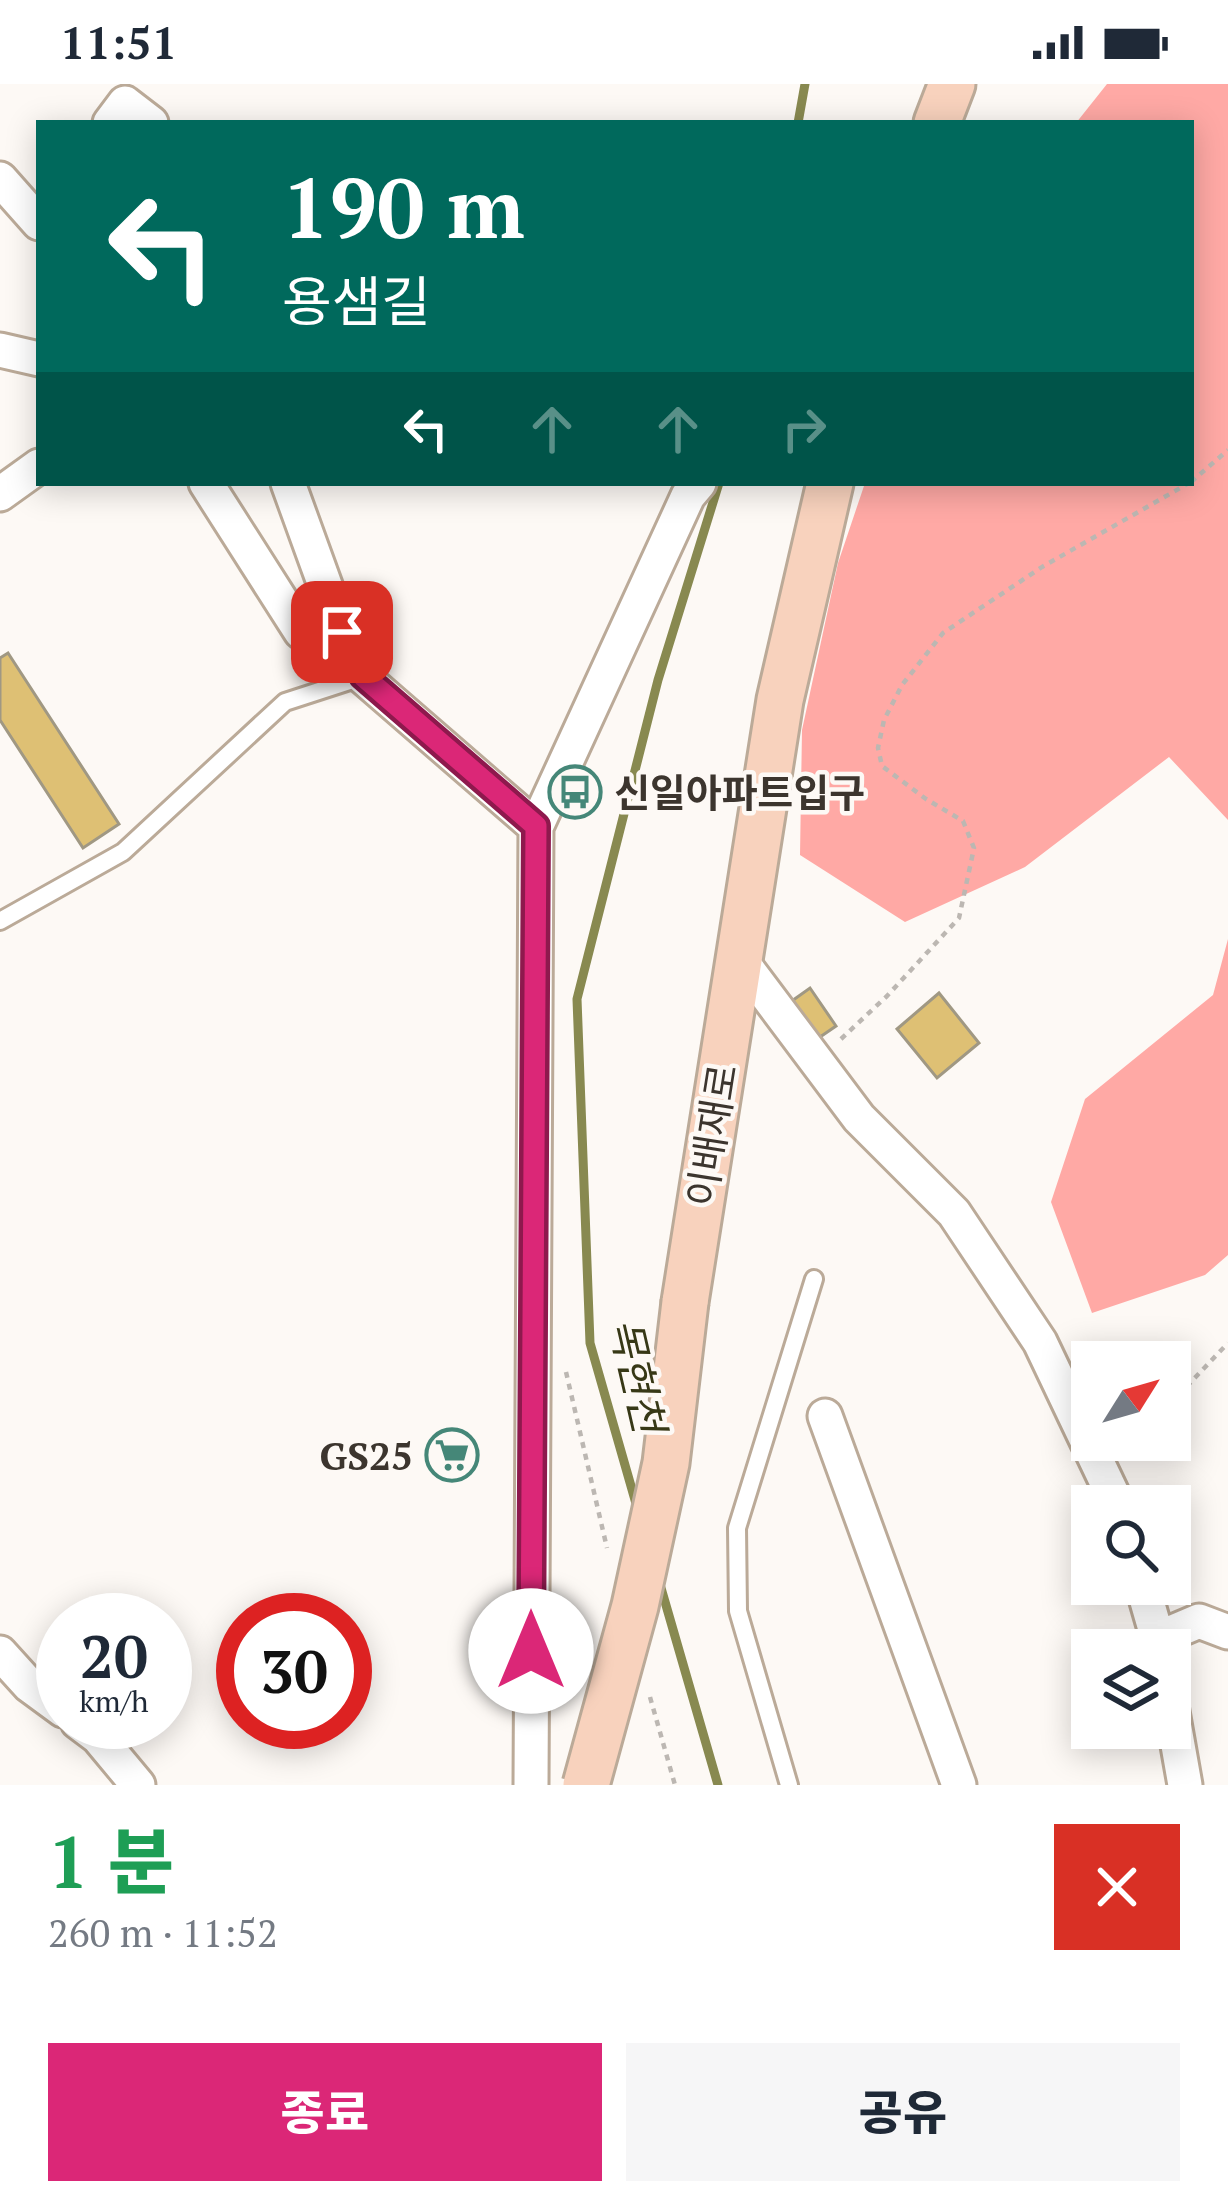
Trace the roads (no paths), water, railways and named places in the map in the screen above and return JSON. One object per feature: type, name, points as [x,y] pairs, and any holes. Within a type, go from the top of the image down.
[{"type":"main road","points":[[938,120],[952,84]]},
{"type":"main road","name":"이배재로","points":[[586,1785],[635,1606],[666,1463],[686,1303],[780,700],[829,486]]},
{"type":"street","points":[[112,120],[125,103],[147,120]]},
{"type":"street","points":[[0,178],[36,220]]},
{"type":"street","points":[[0,350],[36,358]]},
{"type":"street","points":[[0,494],[36,468]]},
{"type":"street","points":[[208,486],[302,632],[363,676],[536,826]]},
{"type":"street","points":[[289,486],[342,632],[363,676]]},
{"type":"street","points":[[530,1785],[536,826],[694,489]]},
{"type":"street","points":[[739,958],[859,1118],[954,1213],[1040,1342],[1108,1485]]},
{"type":"street","points":[[825,1416],[959,1785]]},
{"type":"street","points":[[1185,1629],[1199,1621],[1228,1632]]},
{"type":"street","points":[[0,1653],[36,1690]]},
{"type":"street","points":[[108,1749],[138,1785]]},
{"type":"street","points":[[1179,1749],[1185,1785]]},
{"type":"lane","points":[[0,921],[123,852],[284,702],[363,676]]},
{"type":"lane","points":[[789,1785],[738,1611],[737,1528],[814,1279]]},
{"type":"waterway","name":"목현천","points":[[799,120],[805,84]]},
{"type":"waterway","name":"목현천","points":[[637,1507],[590,1343],[577,999],[658,680],[718,486]]},
{"type":"waterway","name":"목현천","points":[[659,1581],[718,1785]]},
{"type":"place","name":"신일아파트입구","points":[[575,792]]},
{"type":"place","name":"GS25","points":[[452,1455]]}]
